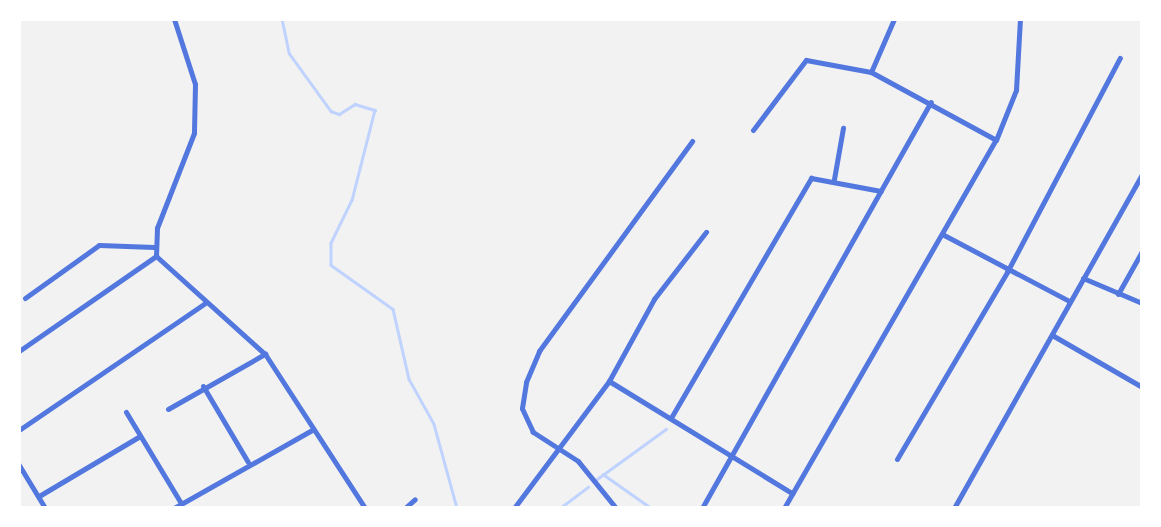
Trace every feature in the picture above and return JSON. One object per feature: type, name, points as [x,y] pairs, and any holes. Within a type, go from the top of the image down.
[{"type":"street","points":[[174,19],[195,84],[194,132],[154,247],[156,256],[205,303],[265,354],[365,508]]},
{"type":"street","points":[[871,72],[894,19]]},
{"type":"street","points":[[784,508],[996,140],[1016,90],[1020,19]]},
{"type":"street","points":[[897,459],[1007,272],[1120,58]]},
{"type":"street","points":[[753,130],[803,60],[871,72],[996,140]]},
{"type":"street","points":[[702,508],[734,456],[930,102]]},
{"type":"street","points":[[834,179],[843,128]]},
{"type":"street","points":[[616,508],[560,448],[533,432],[522,408],[539,351],[692,141]]},
{"type":"street","points":[[954,508],[1142,174]]},
{"type":"street","points":[[672,416],[782,235],[808,182],[814,176],[881,191]]},
{"type":"street","points":[[514,508],[609,382],[654,299],[706,232]]},
{"type":"street","points":[[942,234],[1007,272],[1069,301]]},
{"type":"street","points":[[26,298],[99,245],[154,247]]},
{"type":"street","points":[[1118,294],[1142,251]]},
{"type":"street","points":[[19,351],[156,256]]},
{"type":"street","points":[[1083,278],[1142,303]]},
{"type":"street","points":[[19,430],[205,303]]},
{"type":"street","points":[[1052,335],[1142,387]]},
{"type":"street","points":[[168,408],[265,354]]},
{"type":"street","points":[[609,382],[672,416],[792,493]]},
{"type":"street","points":[[204,386],[248,462]]},
{"type":"street","points":[[126,412],[181,503]]},
{"type":"street","points":[[174,508],[248,462],[312,430]]},
{"type":"street","points":[[38,496],[140,436]]},
{"type":"street","points":[[19,466],[45,508]]},
{"type":"street","points":[[405,508],[415,499]]},
{"type":"waterway","points":[[282,19],[289,53],[331,111],[339,114],[355,104],[375,110],[352,200],[331,243],[331,265],[393,309],[409,379],[434,424],[457,508]]},
{"type":"waterway","points":[[597,479],[666,429]]},
{"type":"waterway","points":[[603,474],[651,508]]},
{"type":"waterway","points":[[560,508],[588,487]]}]
